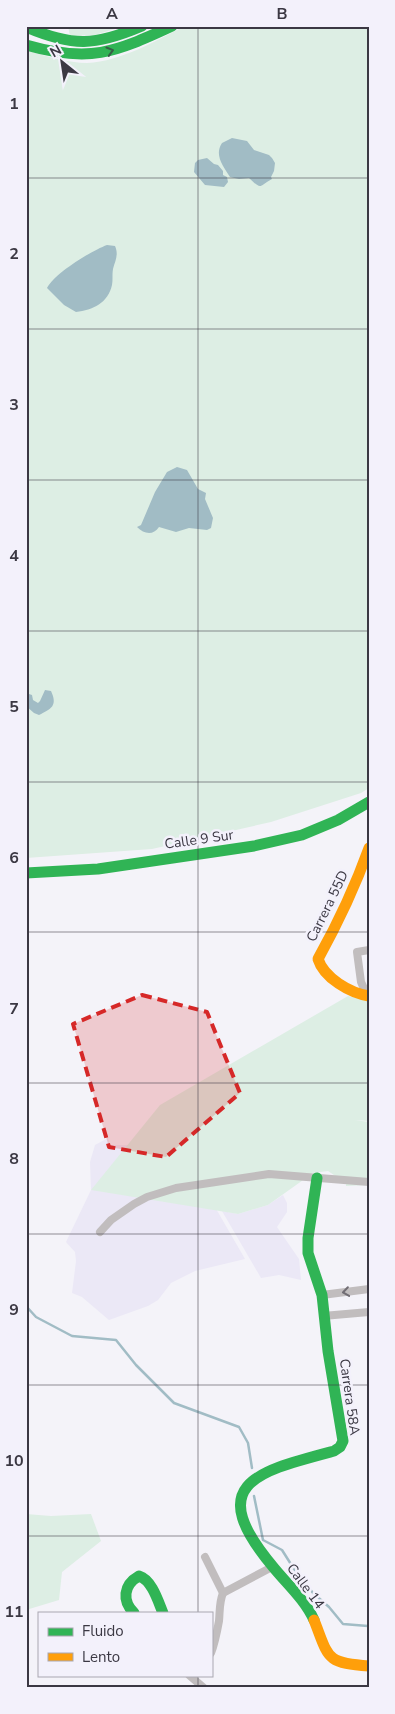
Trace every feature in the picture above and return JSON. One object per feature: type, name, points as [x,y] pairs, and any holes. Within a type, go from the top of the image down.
[{"type":"street","points":[[26,27],[48,37],[73,43],[106,39],[142,26]]},
{"type":"street","points":[[26,45],[45,51],[69,55],[98,54],[134,43],[172,26]]},
{"type":"street","name":"Calle 9 Sur","points":[[26,873],[98,869],[254,846],[302,835],[338,820],[369,802]]},
{"type":"street","name":"Carrera 55D","points":[[363,991],[327,974],[319,965],[318,959],[338,924],[358,879],[369,848]]},
{"type":"street","points":[[363,991],[357,952],[369,950]]},
{"type":"street","points":[[100,1232],[111,1220],[134,1204],[147,1197],[176,1188],[270,1174],[369,1182]]},
{"type":"street","name":"Carrera 58A","points":[[240,1498],[246,1486],[272,1469],[334,1451],[340,1447],[343,1441],[323,1316],[322,1295],[308,1253],[308,1238],[317,1178]]},
{"type":"street","points":[[322,1295],[369,1289]]},
{"type":"street","points":[[323,1316],[369,1312]]},
{"type":"street","name":"Calle 14","points":[[240,1498],[240,1514],[244,1523],[272,1566],[308,1609],[331,1657],[339,1663],[369,1666]]},
{"type":"street","points":[[205,1557],[223,1593]]},
{"type":"street","points":[[212,1650],[219,1621],[219,1602],[223,1593],[272,1566]]},
{"type":"street","points":[[133,1612],[128,1607],[126,1588],[129,1582],[139,1576],[145,1578],[154,1592],[163,1612]]},
{"type":"street","points":[[190,1676],[204,1688]]},
{"type":"highlighted area","points":[[142,995],[207,1012],[240,1093],[166,1157],[109,1147],[73,1024]]},
{"type":"shaded area","points":[[68,26],[124,26],[95,35],[70,36]]},
{"type":"shaded area","points":[[185,26],[369,26],[369,788],[361,793],[271,822],[152,849],[26,858],[26,50],[48,57],[87,63],[125,54],[150,44]]},
{"type":"shaded area","points":[[348,996],[369,1001],[369,1121],[355,1120],[369,1122],[369,1185],[346,1186],[346,1183],[328,1171],[313,1173],[268,1205],[238,1214],[91,1190],[160,1105]]},
{"type":"shaded area","points":[[108,1138],[110,1145],[140,1145],[161,1195],[159,1201],[175,1202],[204,1188],[245,1259],[195,1271],[171,1283],[158,1300],[148,1306],[109,1320],[82,1297],[72,1293],[76,1261],[75,1252],[66,1242],[91,1190],[90,1162],[95,1145]]},
{"type":"shaded area","points":[[283,1195],[287,1203],[287,1212],[277,1227],[299,1259],[301,1280],[279,1275],[261,1278],[222,1211],[238,1214],[268,1205]]},
{"type":"shaded area","points":[[26,1514],[51,1516],[91,1514],[101,1541],[62,1572],[59,1600],[26,1610]]},
{"type":"water","points":[[232,138],[247,141],[254,150],[269,155],[272,158],[275,163],[272,179],[258,186],[249,178],[239,179],[230,177],[220,160],[219,152],[222,143]]},
{"type":"water","points":[[207,158],[218,165],[223,171],[223,175],[227,177],[228,182],[224,187],[205,185],[194,172],[195,163],[198,160]]},
{"type":"water","points":[[107,245],[115,246],[117,252],[110,291],[107,297],[99,304],[76,312],[64,305],[47,288],[57,276],[74,263]]},
{"type":"water","points":[[177,467],[187,470],[198,489],[206,493],[205,499],[213,518],[211,528],[207,530],[189,528],[176,532],[159,527],[151,533],[143,531],[137,527],[141,525],[155,492],[167,472]]},
{"type":"water","points":[[45,690],[51,691],[54,700],[50,709],[39,715],[26,706],[26,693],[32,695],[33,700],[38,703]]},
{"type":"waterway","points":[[26,1306],[36,1317],[72,1336],[116,1340],[136,1365],[174,1403],[239,1427],[248,1443],[252,1468]]},
{"type":"waterway","points":[[254,1496],[263,1540],[282,1550],[313,1593],[329,1607],[343,1624],[369,1627]]},
{"type":"traffic: fast","points":[[26,27],[57,38],[84,42],[111,37],[142,26]]},
{"type":"traffic: fast","points":[[26,45],[67,53],[85,54],[101,52],[134,43],[172,26]]},
{"type":"traffic: fast","points":[[26,873],[98,869],[254,846],[302,835],[338,820],[369,802]]},
{"type":"traffic: fast","points":[[314,1620],[301,1599],[253,1540],[242,1517],[241,1500],[248,1486],[262,1475],[281,1466],[334,1451],[340,1447],[343,1441],[328,1351],[322,1295],[308,1253],[308,1238],[317,1178]]},
{"type":"traffic: fast","points":[[133,1612],[127,1603],[126,1593],[130,1584],[139,1576],[144,1578],[151,1586],[163,1612]]},
{"type":"traffic: slow","points":[[369,848],[346,905],[318,959],[326,972],[339,984],[354,992],[369,996]]},
{"type":"traffic: slow","points":[[314,1620],[326,1650],[331,1656],[344,1663],[369,1666]]}]
